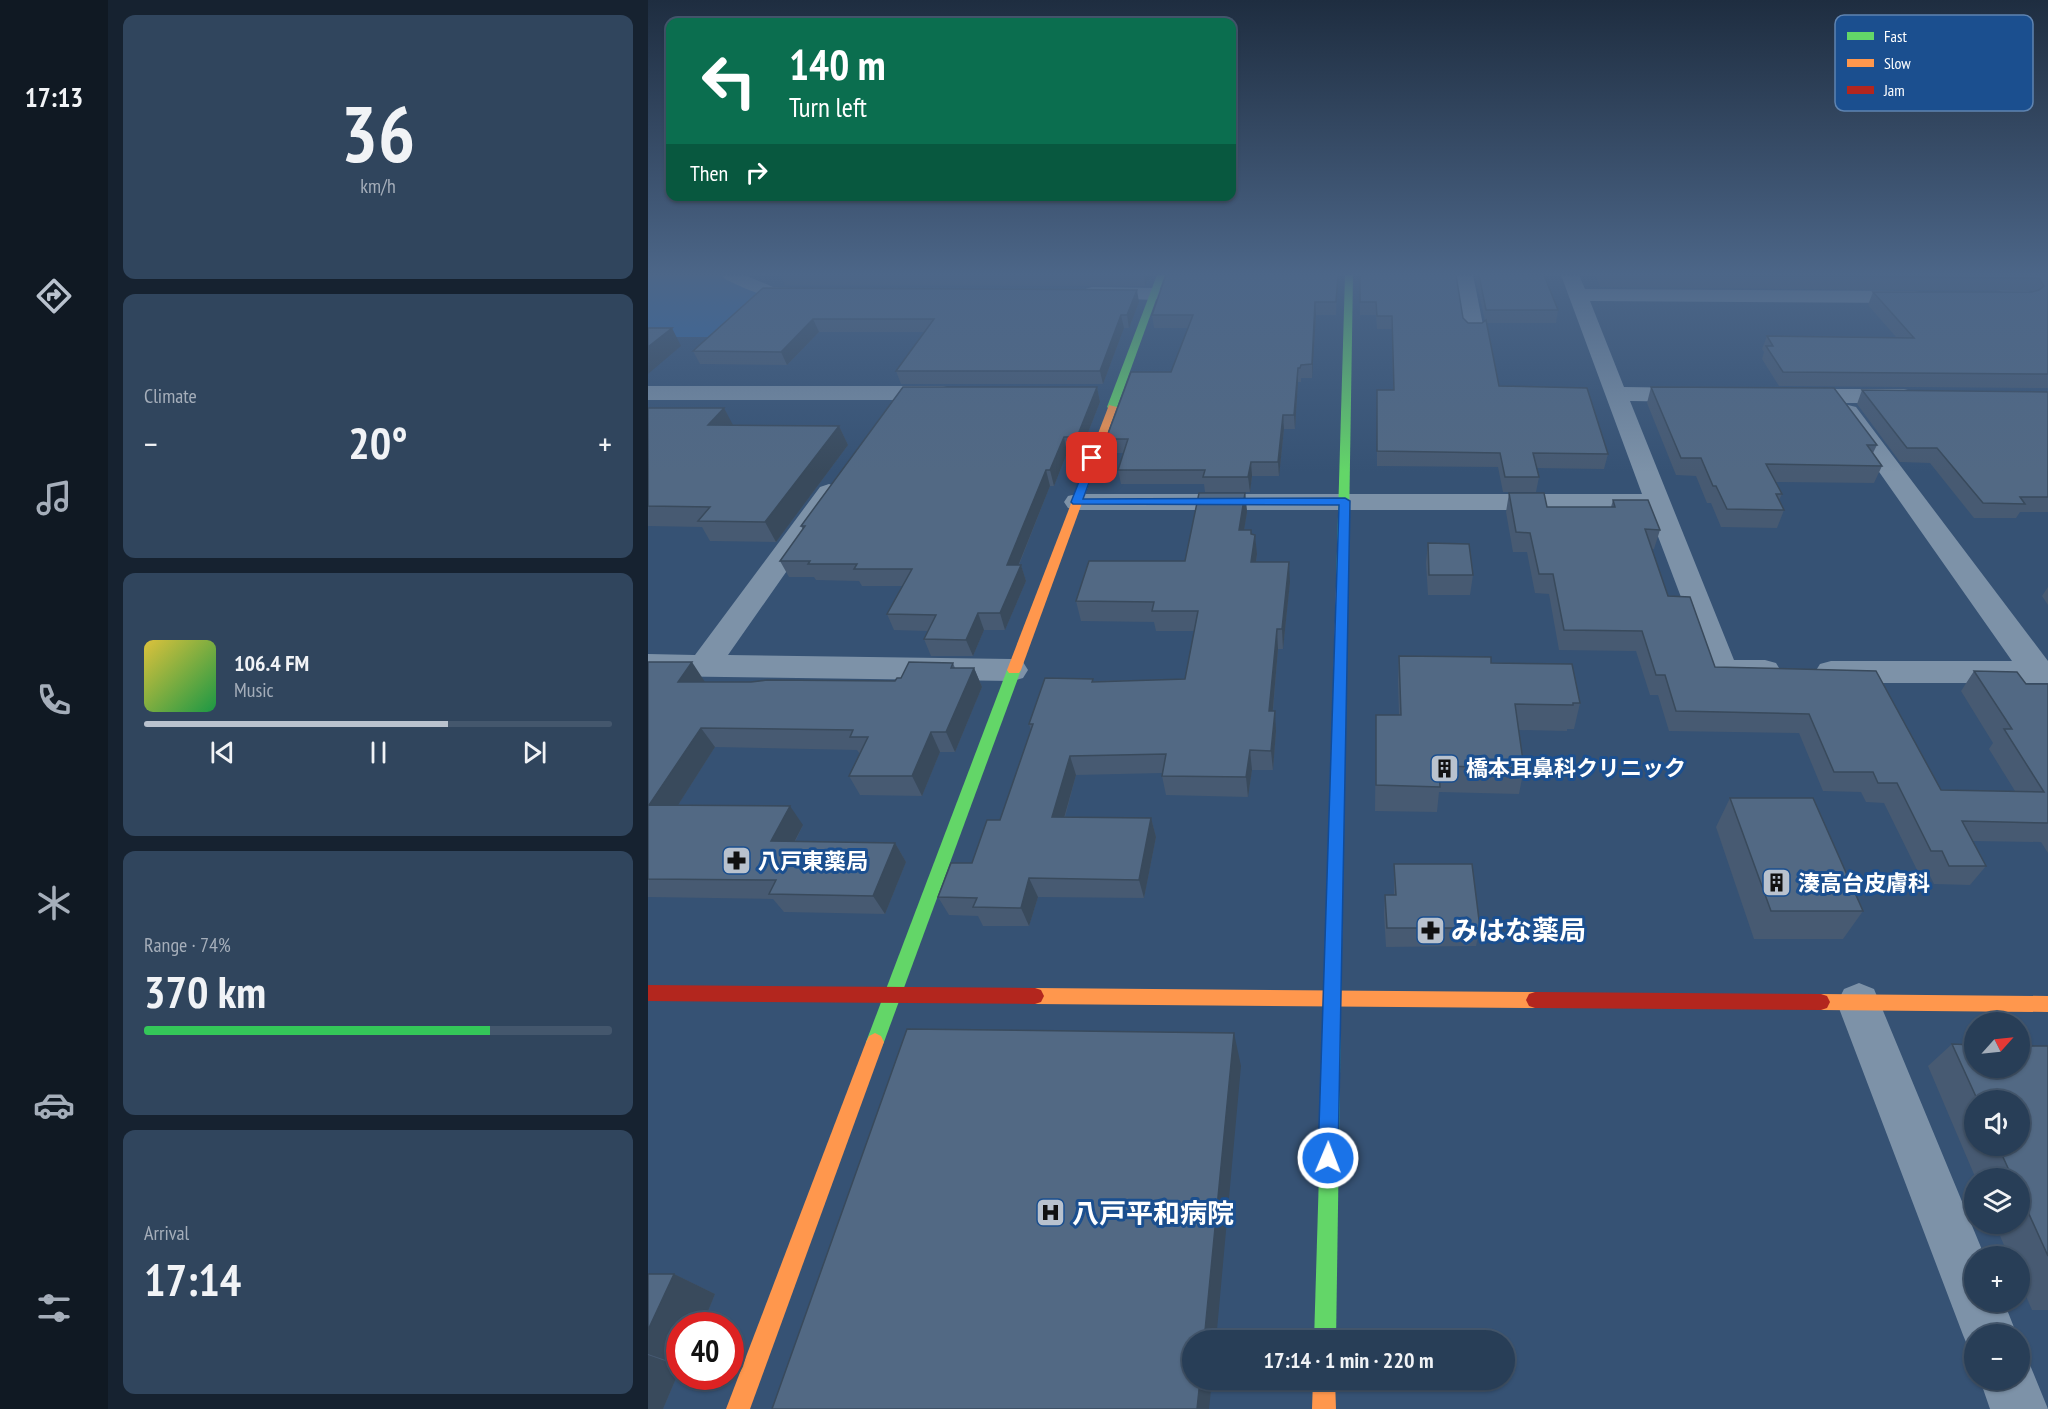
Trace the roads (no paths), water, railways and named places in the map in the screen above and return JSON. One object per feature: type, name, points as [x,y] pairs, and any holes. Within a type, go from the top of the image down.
[{"type":"street","points":[[738,1409],[894,996],[1012,670],[1136,341]]},
{"type":"street","points":[[1325,1330],[1348,341]]},
{"type":"street","points":[[1595,341],[1723,671],[2043,672]]},
{"type":"street","points":[[879,422],[900,393]]},
{"type":"street","points":[[652,396],[968,393]]},
{"type":"street","points":[[1094,393],[1116,393]]},
{"type":"street","points":[[1615,394],[1716,395]]},
{"type":"street","points":[[1770,396],[1930,397]]},
{"type":"street","points":[[1836,396],[2043,672]]},
{"type":"street","points":[[704,665],[844,471]]},
{"type":"street","points":[[1077,502],[1656,502]]},
{"type":"street","points":[[648,665],[1012,670]]},
{"type":"street","points":[[648,993],[2048,1004]]},
{"type":"street","points":[[1860,1003],[1964,1268]]},
{"type":"street","points":[[1323,1409],[1324,1390]]},
{"type":"street","points":[[2012,1390],[2019,1409]]},
{"type":"place","name":"橋本耳鼻科クリニック","points":[[1445,768]]},
{"type":"place","name":"八戸東薬局","points":[[737,861]]},
{"type":"place","name":"湊高台皮膚科","points":[[1777,883]]},
{"type":"place","name":"みはな薬局","points":[[1430,930]]},
{"type":"place","name":"八戸平和病院","points":[[1051,1213]]}]
